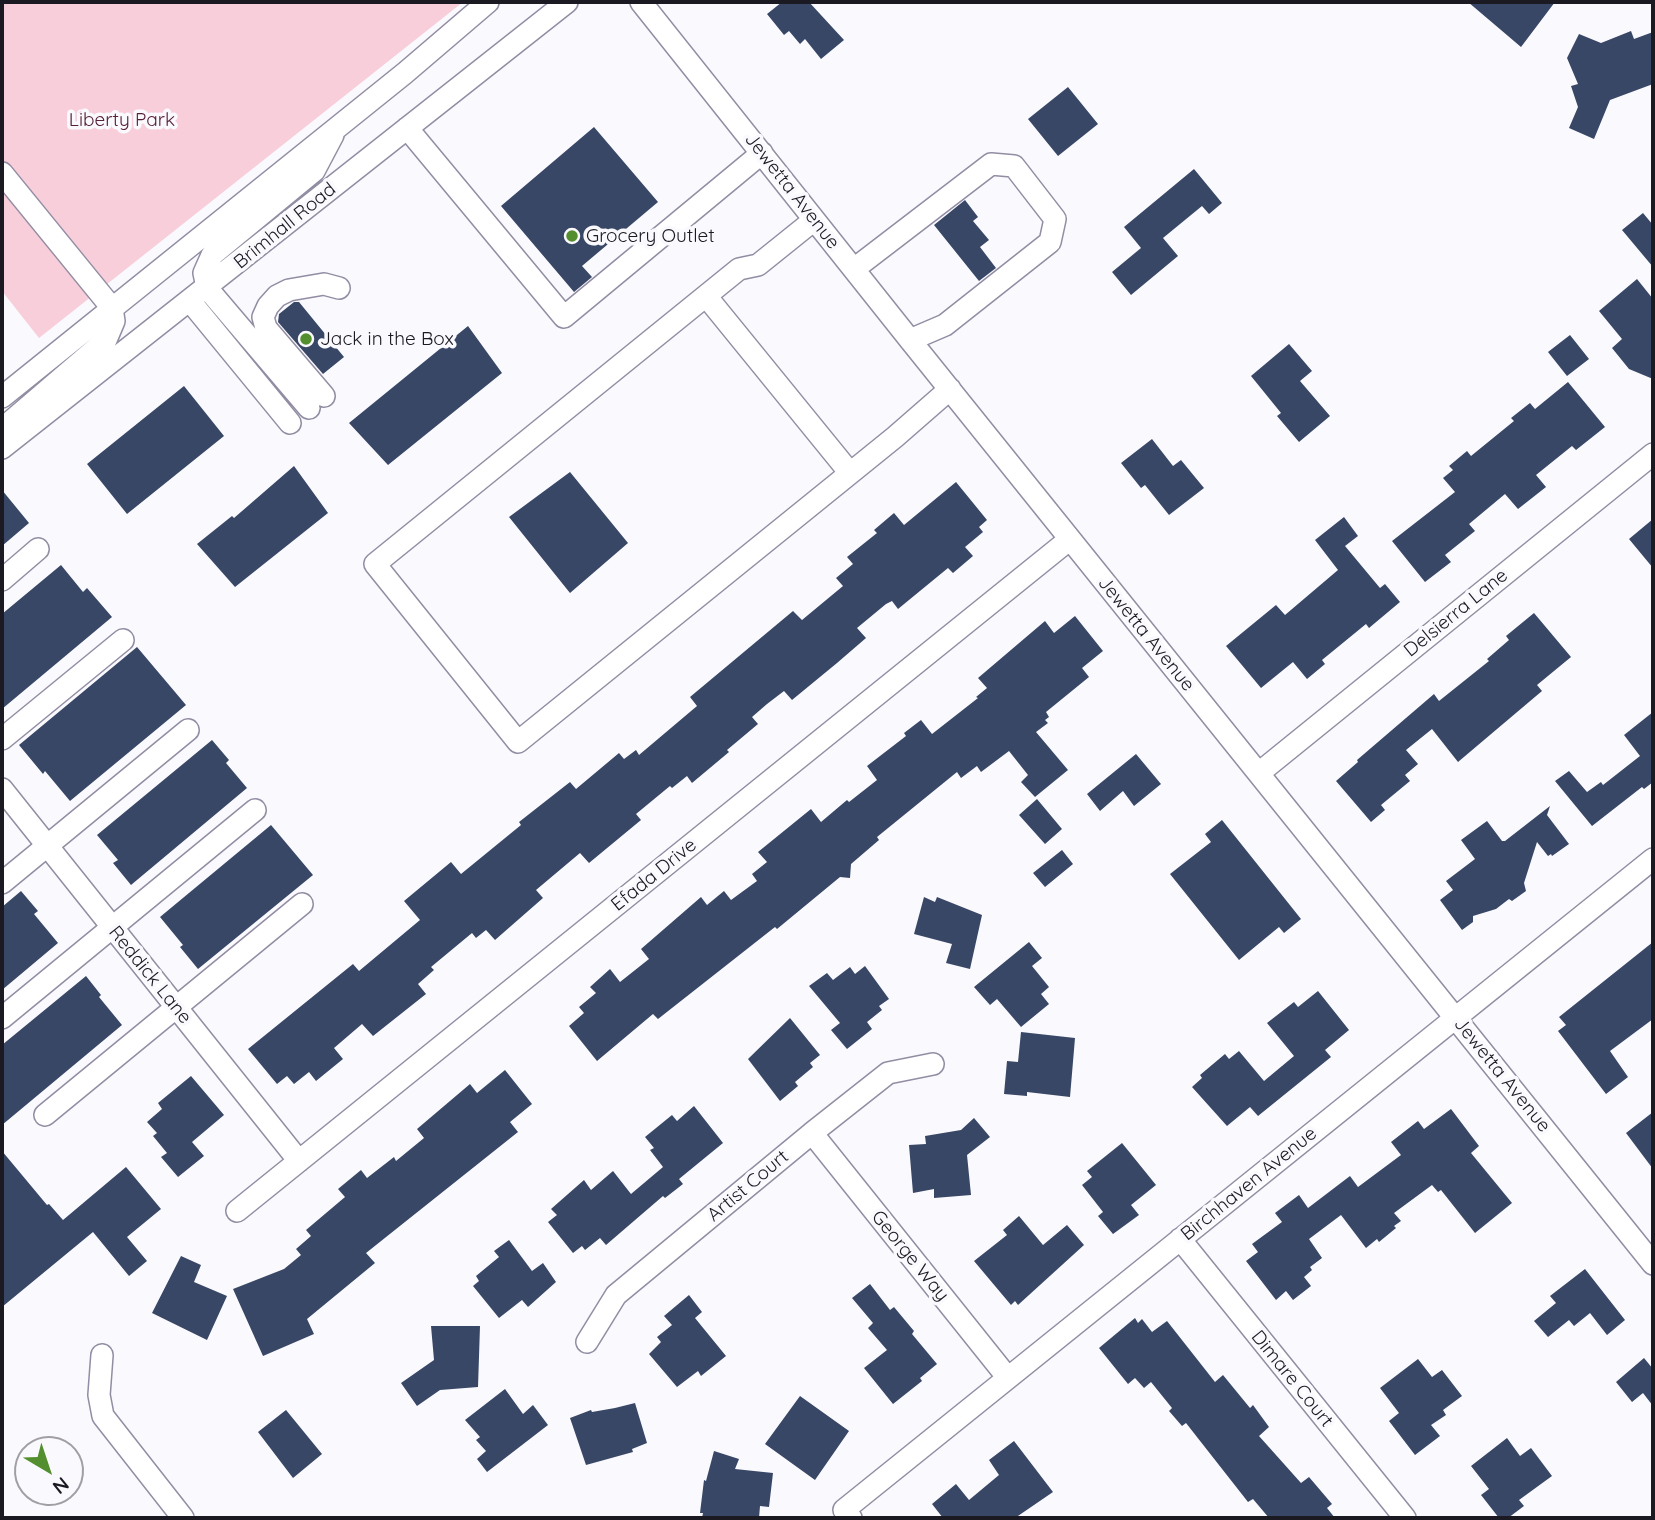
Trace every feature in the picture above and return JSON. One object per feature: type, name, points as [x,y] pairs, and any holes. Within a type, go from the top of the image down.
[{"type":"street","points":[[2,397],[488,2]]},
{"type":"street","name":"Brimhall Road","points":[[2,448],[567,2]]},
{"type":"street","name":"Jewetta Avenue","points":[[641,2],[1653,1264]]},
{"type":"street","points":[[337,127],[314,171],[212,255],[204,273],[207,288],[316,402],[266,328],[263,317],[277,296],[289,290],[324,284],[339,288]]},
{"type":"street","points":[[407,128],[564,317],[762,153]]},
{"type":"street","points":[[854,269],[991,164],[1014,166],[1055,219],[1051,242],[945,325],[910,340]]},
{"type":"street","points":[[2,173],[112,308],[114,321],[106,340],[9,423],[2,438]]},
{"type":"street","points":[[814,220],[758,265],[739,269],[375,564],[518,742],[950,389]]},
{"type":"street","points":[[706,296],[850,473]]},
{"type":"street","points":[[190,301],[290,423]]},
{"type":"street","name":"Delsierra Lane","points":[[1258,773],[1653,454]]},
{"type":"street","name":"Efada Drive","points":[[237,1211],[1070,539]]},
{"type":"street","points":[[2,580],[38,550]]},
{"type":"street","points":[[2,738],[123,640]]},
{"type":"street","points":[[2,883],[188,730]]},
{"type":"street","name":"Reddick Lane","points":[[2,789],[299,1161]]},
{"type":"street","points":[[2,1018],[255,810]]},
{"type":"street","name":"Birchhaven Avenue","points":[[848,1514],[1008,1378],[1653,859]]},
{"type":"street","points":[[45,1115],[302,904]]},
{"type":"street","name":"Artist Court","points":[[587,1342],[616,1295],[812,1133],[888,1073],[933,1064]]},
{"type":"street","name":"George Way","points":[[812,1133],[1008,1378]]},
{"type":"street","name":"Dimare Court","points":[[1180,1239],[1405,1518]]},
{"type":"street","points":[[102,1355],[99,1395],[103,1416],[183,1518]]},
{"type":"green space","name":"Liberty Park","points":[[2,2],[463,2],[39,338],[2,291]]},
{"type":"building","points":[[782,2],[809,2],[844,40],[821,59],[805,39],[800,44],[789,31],[784,35],[767,14]]},
{"type":"building","points":[[1468,2],[1555,2],[1521,47]]},
{"type":"building","points":[[1631,31],[1634,39],[1653,32],[1653,84],[1610,100],[1594,139],[1569,128],[1578,107],[1571,86],[1578,84],[1567,58],[1579,34],[1601,43]]},
{"type":"building","points":[[1068,87],[1098,124],[1058,156],[1028,119]]},
{"type":"building","name":"Grocery Outlet","points":[[594,127],[658,202],[582,266],[592,277],[574,292],[501,206]]},
{"type":"building","points":[[1194,169],[1222,203],[1209,214],[1202,206],[1163,238],[1178,256],[1131,295],[1112,272],[1141,248],[1124,227]]},
{"type":"building","points":[[965,200],[978,217],[973,221],[989,240],[980,247],[996,268],[979,281],[934,225]]},
{"type":"building","points":[[1643,213],[1653,225],[1653,267],[1622,230]]},
{"type":"building","points":[[1637,279],[1653,299],[1653,379],[1629,369],[1612,348],[1622,339],[1599,311]]},
{"type":"building","name":"Jack in the Box","points":[[294,302],[299,302],[344,357],[323,374],[278,322],[279,314]]},
{"type":"building","points":[[468,326],[502,373],[388,465],[349,423]]},
{"type":"building","points":[[1570,335],[1589,359],[1567,376],[1548,352]]},
{"type":"building","points":[[1289,344],[1312,371],[1300,381],[1330,416],[1299,442],[1277,416],[1281,413],[1251,376]]},
{"type":"building","points":[[1568,382],[1605,427],[1576,450],[1572,446],[1536,475],[1546,487],[1518,509],[1505,494],[1469,524],[1475,531],[1445,555],[1451,562],[1425,582],[1392,541],[1455,492],[1443,478],[1453,470],[1449,466],[1467,451],[1471,456],[1514,421],[1511,418],[1530,403],[1535,409]]},
{"type":"building","points":[[184,386],[224,436],[127,514],[87,464]]},
{"type":"building","points":[[1152,439],[1173,466],[1181,460],[1204,488],[1169,515],[1145,485],[1141,488],[1121,463]]},
{"type":"building","points":[[294,466],[328,513],[235,587],[197,544],[232,516],[234,518]]},
{"type":"building","points":[[570,472],[628,543],[570,593],[509,517]]},
{"type":"building","points":[[956,482],[987,520],[979,527],[983,532],[965,547],[973,556],[953,573],[948,568],[898,609],[892,601],[886,604],[857,628],[866,638],[837,663],[792,700],[784,691],[767,704],[752,717],[758,724],[727,750],[729,752],[692,783],[687,776],[672,788],[670,786],[636,814],[641,820],[589,863],[580,853],[536,890],[543,898],[495,940],[486,930],[476,938],[472,933],[431,967],[434,970],[418,984],[426,994],[373,1036],[362,1024],[334,1048],[343,1059],[316,1081],[309,1072],[294,1084],[287,1076],[277,1084],[248,1049],[353,964],[359,971],[420,920],[404,901],[451,862],[461,874],[521,825],[519,822],[570,782],[576,789],[619,753],[624,759],[636,750],[639,755],[697,706],[690,697],[793,611],[802,620],[843,586],[836,578],[853,564],[847,557],[877,533],[874,530],[894,513],[904,525]]},
{"type":"building","points":[[2,490],[29,523],[2,546]]},
{"type":"building","points":[[1344,517],[1358,536],[1345,546],[1380,588],[1385,584],[1400,602],[1369,628],[1366,624],[1322,660],[1325,664],[1307,679],[1293,662],[1261,688],[1226,646],[1276,605],[1285,615],[1338,570],[1315,540]]},
{"type":"building","points":[[1653,519],[1653,568],[1629,539]]},
{"type":"building","points":[[61,565],[83,592],[87,588],[112,617],[2,709],[2,614]]},
{"type":"building","points":[[1534,613],[1571,657],[1537,685],[1542,691],[1458,762],[1432,729],[1406,750],[1418,764],[1405,775],[1410,781],[1381,805],[1385,810],[1371,822],[1336,781],[1434,694],[1439,701],[1489,661],[1487,659],[1509,640],[1506,636]]},
{"type":"building","points":[[1075,616],[1103,651],[1082,668],[1089,677],[1046,712],[1049,717],[1045,720],[1048,723],[1036,732],[1068,770],[1035,797],[1021,782],[1028,775],[1009,751],[981,772],[977,766],[961,778],[957,772],[877,837],[879,840],[851,864],[850,878],[840,877],[777,929],[775,927],[658,1019],[653,1014],[597,1061],[569,1026],[584,1013],[579,1007],[596,993],[590,987],[610,969],[620,982],[649,959],[641,949],[701,897],[707,905],[724,891],[731,900],[757,881],[752,874],[767,862],[758,852],[811,809],[821,822],[847,800],[849,802],[877,780],[867,766],[906,736],[904,733],[921,720],[932,734],[987,688],[978,678],[1045,621],[1054,633]]},
{"type":"building","points":[[137,647],[186,705],[70,801],[19,745]]},
{"type":"building","points":[[1653,712],[1653,782],[1644,789],[1642,787],[1592,826],[1555,781],[1569,771],[1587,792],[1601,782],[1603,785],[1640,756],[1624,735]]},
{"type":"building","points":[[212,740],[229,760],[226,763],[247,788],[131,885],[113,863],[118,860],[97,835]]},
{"type":"building","points":[[1136,754],[1161,784],[1134,806],[1123,791],[1100,811],[1087,794]]},
{"type":"building","points":[[1037,799],[1062,829],[1045,844],[1019,815]]},
{"type":"building","points":[[1550,806],[1547,815],[1569,844],[1548,856],[1537,842],[1524,883],[1526,891],[1496,909],[1473,916],[1473,922],[1462,930],[1440,900],[1453,890],[1446,881],[1475,859],[1461,840],[1487,821],[1502,841],[1505,841]]},
{"type":"building","points":[[1222,820],[1301,919],[1284,933],[1279,927],[1239,960],[1170,874],[1211,842],[1205,834]]},
{"type":"building","points":[[271,825],[313,875],[198,969],[160,917]]},
{"type":"building","points":[[1062,850],[1073,864],[1045,887],[1033,873]]},
{"type":"building","points":[[21,891],[38,911],[34,914],[58,943],[2,990],[2,907]]},
{"type":"building","points":[[924,897],[935,902],[937,897],[982,915],[970,969],[946,963],[952,944],[914,934]]},
{"type":"building","points":[[1029,942],[1042,958],[1032,966],[1049,987],[1041,994],[1049,1004],[1021,1027],[997,999],[990,1005],[974,987]]},
{"type":"building","points":[[1653,942],[1653,1019],[1610,1051],[1628,1077],[1606,1094],[1558,1031],[1566,1025],[1559,1017]]},
{"type":"building","points":[[865,966],[889,999],[879,1006],[882,1010],[867,1022],[872,1029],[847,1049],[831,1030],[840,1023],[809,986],[827,973],[833,980],[850,967],[855,974]]},
{"type":"building","points":[[86,976],[122,1025],[2,1125],[2,1045]]},
{"type":"building","points":[[1318,991],[1349,1030],[1325,1050],[1331,1057],[1258,1116],[1250,1107],[1227,1126],[1192,1087],[1202,1078],[1200,1075],[1225,1054],[1229,1059],[1239,1051],[1264,1081],[1294,1056],[1267,1023],[1294,1002],[1298,1007]]},
{"type":"building","points":[[790,1018],[820,1055],[810,1063],[813,1067],[795,1082],[798,1086],[780,1101],[748,1059]]},
{"type":"building","points":[[1021,1032],[1075,1038],[1070,1097],[1027,1092],[1027,1096],[1004,1094],[1007,1061],[1018,1062]]},
{"type":"building","points":[[505,1070],[532,1104],[510,1122],[518,1132],[366,1253],[375,1263],[307,1319],[314,1334],[263,1356],[233,1289],[284,1269],[301,1255],[296,1249],[311,1236],[306,1230],[345,1197],[338,1189],[361,1170],[367,1178],[394,1157],[396,1161],[424,1138],[417,1129],[470,1084],[477,1093]]},
{"type":"building","points":[[191,1076],[224,1115],[192,1142],[204,1156],[178,1177],[161,1157],[167,1153],[153,1136],[157,1133],[147,1122],[162,1109],[158,1103]]},
{"type":"building","points":[[694,1106],[723,1143],[679,1179],[683,1184],[665,1198],[663,1196],[606,1245],[600,1238],[585,1250],[582,1246],[573,1253],[548,1222],[557,1215],[551,1209],[584,1180],[591,1190],[613,1171],[631,1194],[663,1167],[650,1150],[654,1148],[645,1137],[672,1115],[677,1121]]},
{"type":"building","points":[[1451,1109],[1479,1146],[1471,1153],[1512,1203],[1475,1233],[1441,1190],[1438,1192],[1432,1185],[1394,1213],[1401,1221],[1394,1226],[1396,1228],[1379,1242],[1377,1239],[1366,1248],[1341,1215],[1309,1239],[1322,1258],[1310,1267],[1312,1270],[1304,1277],[1311,1286],[1293,1300],[1286,1291],[1276,1300],[1246,1261],[1258,1252],[1252,1244],[1282,1222],[1275,1213],[1299,1195],[1308,1208],[1350,1176],[1358,1187],[1401,1155],[1391,1142],[1418,1121],[1424,1129]]},
{"type":"building","points":[[1653,1112],[1653,1169],[1626,1133]]},
{"type":"building","points":[[974,1118],[990,1137],[967,1155],[971,1195],[934,1198],[934,1189],[913,1193],[909,1145],[926,1144],[925,1136],[961,1130]]},
{"type":"building","points":[[1122,1143],[1156,1185],[1131,1205],[1139,1215],[1113,1234],[1098,1216],[1103,1212],[1082,1185],[1092,1177],[1087,1171]]},
{"type":"building","points":[[2,1151],[63,1220],[126,1167],[161,1209],[127,1237],[147,1261],[129,1276],[93,1232],[2,1307]]},
{"type":"building","points":[[1019,1216],[1043,1245],[1067,1225],[1084,1245],[1018,1305],[1015,1301],[1011,1305],[974,1261],[1007,1235],[1003,1230]]},
{"type":"building","points":[[509,1240],[532,1271],[543,1263],[556,1282],[528,1307],[522,1300],[499,1318],[473,1286],[479,1281],[476,1276],[499,1257],[494,1251]]},
{"type":"building","points":[[181,1256],[201,1265],[194,1282],[227,1296],[207,1340],[152,1313]]},
{"type":"building","points":[[1585,1269],[1625,1320],[1607,1335],[1590,1313],[1574,1326],[1569,1320],[1548,1337],[1534,1321],[1556,1303],[1550,1296]]},
{"type":"building","points":[[870,1284],[890,1310],[894,1307],[937,1364],[920,1378],[922,1381],[893,1404],[864,1368],[887,1350],[868,1328],[873,1323],[852,1298]]},
{"type":"building","points":[[689,1295],[702,1312],[695,1318],[726,1356],[701,1376],[698,1371],[677,1387],[649,1354],[661,1342],[657,1337],[672,1325],[664,1316]]},
{"type":"building","points":[[1135,1318],[1138,1323],[1142,1319],[1152,1332],[1167,1321],[1215,1382],[1223,1375],[1250,1408],[1253,1405],[1269,1427],[1259,1436],[1301,1483],[1309,1477],[1332,1504],[1327,1508],[1335,1518],[1269,1518],[1253,1499],[1248,1502],[1186,1423],[1182,1426],[1169,1411],[1172,1408],[1151,1382],[1144,1388],[1135,1378],[1128,1384],[1099,1348]]},
{"type":"building","points":[[431,1326],[480,1326],[478,1387],[440,1390],[417,1406],[401,1383],[434,1360]]},
{"type":"building","points":[[1644,1358],[1653,1369],[1653,1406],[1643,1393],[1632,1402],[1616,1382]]},
{"type":"building","points":[[1418,1359],[1432,1377],[1442,1370],[1462,1396],[1443,1410],[1446,1415],[1431,1425],[1440,1436],[1415,1455],[1389,1421],[1399,1413],[1380,1388]]},
{"type":"building","points":[[505,1389],[523,1414],[533,1405],[548,1425],[487,1472],[477,1459],[486,1451],[476,1440],[480,1437],[465,1420]]},
{"type":"building","points":[[800,1396],[849,1431],[815,1480],[765,1444]]},
{"type":"building","points":[[635,1403],[647,1443],[632,1449],[633,1452],[586,1465],[570,1418],[591,1410],[592,1412]]},
{"type":"building","points":[[286,1410],[322,1454],[293,1478],[258,1432]]},
{"type":"building","points":[[1507,1438],[1520,1456],[1531,1448],[1552,1476],[1519,1500],[1524,1506],[1508,1518],[1499,1518],[1481,1495],[1489,1489],[1471,1466]]},
{"type":"building","points":[[1014,1441],[1053,1492],[1015,1518],[943,1518],[932,1504],[956,1484],[969,1500],[999,1475],[989,1460]]},
{"type":"building","points":[[714,1451],[739,1459],[735,1469],[773,1473],[769,1507],[760,1506],[759,1518],[702,1518],[703,1513],[700,1513],[704,1480],[706,1481]]},
{"type":"place","name":"Grocery Outlet","points":[[572,236]]},
{"type":"place","name":"Jack in the Box","points":[[306,339]]}]
